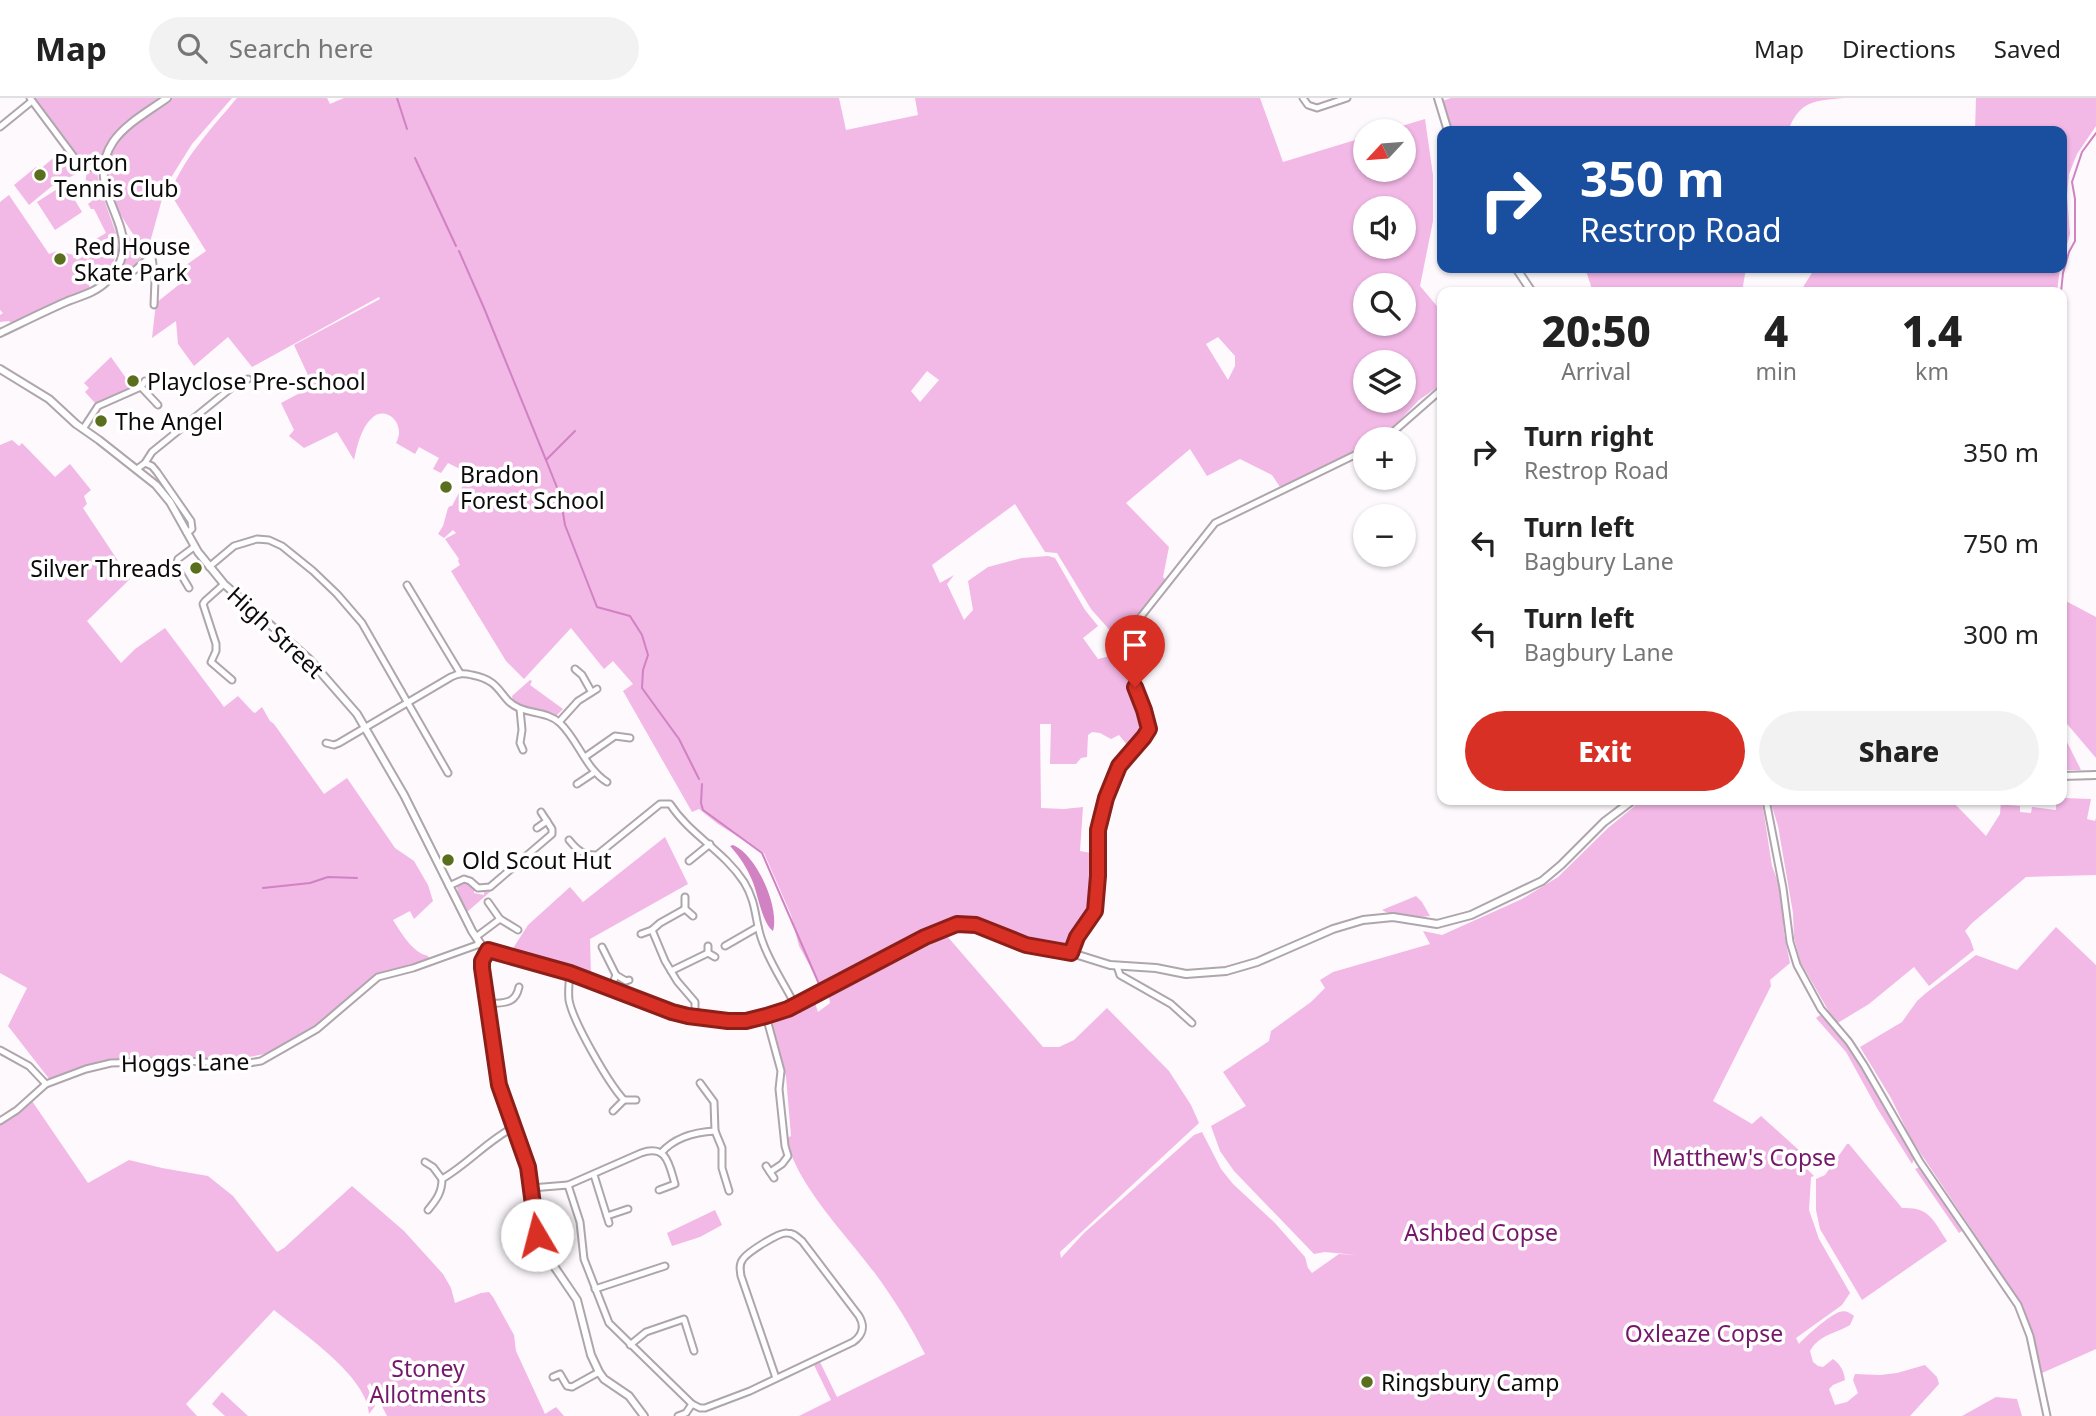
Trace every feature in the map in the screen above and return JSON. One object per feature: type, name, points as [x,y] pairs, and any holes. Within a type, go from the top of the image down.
[{"type":"street","points":[[0,333],[98,288],[116,270],[124,252],[123,235],[105,190],[103,170],[107,153],[116,138],[139,117],[167,98]]},
{"type":"street","points":[[1303,98],[1306,104],[1313,108],[1347,98]]},
{"type":"street","points":[[1438,98],[1446,126]]},
{"type":"street","points":[[0,127],[31,99],[80,164],[103,170]]},
{"type":"street","points":[[116,270],[128,274],[152,257],[154,305]]},
{"type":"street","name":"High Street","points":[[0,369],[42,394],[156,485],[167,498],[194,547],[209,567],[224,584],[309,660],[357,714],[404,794],[477,940],[488,950]]},
{"type":"street","points":[[137,469],[152,452],[236,384],[248,379]]},
{"type":"street","points":[[83,429],[100,405],[130,394],[145,381]]},
{"type":"street","points":[[141,387],[158,405]]},
{"type":"street","points":[[1399,427],[1437,393]]},
{"type":"street","points":[[1071,953],[1077,937],[1095,911],[1098,830],[1106,798],[1119,766],[1149,729],[1131,670],[1129,649],[1135,624],[1215,523],[1353,456]]},
{"type":"street","points":[[145,463],[157,472],[191,521],[192,529],[187,533]]},
{"type":"street","points":[[209,567],[234,545],[249,540],[269,540],[282,545],[313,571],[355,614],[448,773]]},
{"type":"street","points":[[189,589],[176,566],[178,559],[194,547]]},
{"type":"street","points":[[224,584],[205,601],[203,608],[216,644],[216,652],[211,662],[232,680]]},
{"type":"street","points":[[407,585],[460,673]]},
{"type":"street","points":[[559,722],[578,701],[594,690],[575,669]]},
{"type":"street","points":[[326,743],[332,748],[460,673],[493,682],[515,706],[559,722],[595,772],[607,782]]},
{"type":"street","points":[[520,709],[520,743],[523,750]]},
{"type":"street","points":[[585,757],[615,736],[630,738]]},
{"type":"street","points":[[577,784],[595,772]]},
{"type":"street","points":[[2067,776],[2096,775]]},
{"type":"street","points":[[569,840],[580,852],[597,855],[637,821],[664,803],[670,804],[686,826],[721,854],[744,883],[755,906],[766,952],[795,1005]]},
{"type":"street","points":[[643,1416],[629,1396],[604,1379],[599,1372],[591,1355],[579,1304],[541,1247],[526,1157],[499,1085],[482,968],[482,961],[488,950],[570,973],[672,1012],[738,1021],[766,1016],[795,1005],[932,933],[957,924],[976,925],[1026,945],[1071,953],[1117,966],[1197,974],[1242,967],[1333,929],[1371,918],[1400,918],[1437,924],[1484,909],[1548,877],[1598,828],[1627,805]]},
{"type":"street","points":[[1767,805],[1790,942],[1797,965],[1821,1009],[1849,1042],[1864,1065],[1920,1162],[2018,1305],[2030,1336],[2047,1416]]},
{"type":"street","points":[[449,886],[464,879],[478,888],[490,887],[552,834],[552,829],[541,812]]},
{"type":"street","points":[[537,828],[547,821]]},
{"type":"street","points":[[689,861],[710,844]]},
{"type":"street","points":[[685,897],[685,909],[693,916]]},
{"type":"street","points":[[488,902],[500,919],[518,930]]},
{"type":"street","points":[[641,934],[685,909]]},
{"type":"street","name":"Hoggs Lane","points":[[0,1121],[46,1084],[111,1063],[183,1061],[243,1064],[260,1061],[317,1029],[378,977],[413,968],[477,945],[477,940],[500,919]]},
{"type":"street","points":[[725,946],[758,927]]},
{"type":"street","points":[[652,930],[671,971],[695,1002],[695,1017]]},
{"type":"street","points":[[602,947],[616,975],[629,980]]},
{"type":"street","points":[[671,971],[708,950],[715,957]]},
{"type":"street","points":[[1117,966],[1120,975],[1171,1004],[1192,1023]]},
{"type":"street","points":[[570,973],[569,1000],[572,1010],[591,1049],[624,1100]]},
{"type":"street","points":[[611,988],[616,975]]},
{"type":"street","points":[[488,1004],[515,999],[519,989],[526,994]]},
{"type":"street","points":[[766,1016],[781,1071],[779,1090],[788,1156],[770,1172]]},
{"type":"street","points":[[0,1050],[29,1066],[46,1084]]},
{"type":"street","points":[[699,1083],[707,1086],[714,1102],[715,1131],[722,1147],[722,1168],[730,1187]]},
{"type":"street","points":[[613,1111],[624,1100],[636,1100]]},
{"type":"street","points":[[442,1179],[463,1166],[497,1135],[514,1127]]},
{"type":"street","points":[[661,1153],[687,1135],[715,1131]]},
{"type":"street","points":[[531,1188],[568,1185],[654,1150],[661,1153],[668,1162],[676,1184],[659,1190]]},
{"type":"street","points":[[425,1162],[433,1167],[442,1179],[439,1195],[428,1210]]},
{"type":"street","points":[[766,1166],[774,1178]]},
{"type":"street","points":[[594,1175],[608,1219],[628,1209]]},
{"type":"street","points":[[568,1185],[580,1222],[584,1259],[608,1323],[692,1404],[700,1408],[712,1407],[739,1396],[855,1340],[863,1329],[862,1320],[802,1241],[788,1233],[779,1234],[743,1259],[740,1266],[741,1276],[776,1378]]},
{"type":"street","points":[[595,1289],[665,1266]]},
{"type":"street","points":[[681,1310],[694,1351]]},
{"type":"street","points":[[630,1345],[646,1332],[684,1319]]},
{"type":"street","points":[[567,1386],[576,1386],[599,1372]]},
{"type":"street","points":[[553,1377],[560,1374],[567,1386]]},
{"type":"street","points":[[562,1392],[567,1386]]},
{"type":"street","points":[[678,1416],[685,1413],[692,1404]]},
{"type":"green space","points":[[32,98],[232,98],[192,144],[162,192],[147,253],[120,214],[111,193],[106,170],[98,163],[81,160],[78,173],[52,186],[29,205],[14,185],[36,167],[39,170],[68,146]]},
{"type":"green space","points":[[237,98],[327,98],[330,104],[344,98],[839,98],[846,130],[918,115],[915,98],[1260,98],[1283,162],[1353,141],[1353,182],[1416,182],[1416,122],[1425,119],[1433,175],[1433,221],[1420,286],[1437,306],[1437,387],[1416,403],[1416,350],[1353,350],[1353,413],[1407,413],[1393,427],[1353,427],[1353,452],[1280,487],[1272,475],[1240,459],[1207,476],[1190,449],[1126,503],[1169,547],[1163,577],[1166,580],[1129,626],[1126,640],[1122,644],[1091,609],[1057,553],[1045,552],[1015,504],[932,565],[940,583],[954,575],[947,584],[964,620],[973,610],[968,581],[988,567],[1022,558],[1055,558],[1085,610],[1098,626],[1083,638],[1098,659],[1126,652],[1130,685],[1145,725],[1129,747],[1119,735],[1111,739],[1092,732],[1088,735],[1087,757],[1081,758],[1076,764],[1050,764],[1051,724],[1040,724],[1041,808],[1083,807],[1080,851],[1091,853],[1096,882],[1092,911],[1068,946],[1058,948],[1032,944],[955,916],[818,991],[820,984],[799,946],[791,915],[764,853],[699,809],[692,812],[623,691],[633,684],[613,661],[604,669],[571,628],[524,679],[506,661],[451,571],[460,565],[459,559],[445,539],[456,533],[453,530],[444,538],[438,534],[448,508],[452,506],[463,485],[469,487],[474,476],[448,463],[441,473],[433,469],[439,458],[419,447],[415,454],[396,443],[399,429],[397,423],[388,415],[377,415],[365,427],[354,460],[337,432],[304,448],[289,436],[294,430],[281,403],[313,386],[294,345],[380,299],[379,297],[252,367],[228,337],[194,366],[178,344],[176,321],[152,338],[156,303],[186,279],[179,270],[206,251],[170,193],[191,155]],"holes":[[[1218,337],[1235,356],[1235,366],[1228,380],[1206,344]],[[927,371],[939,380],[920,402],[911,391]]]},
{"type":"green space","points":[[1451,98],[1844,98],[1809,104],[1798,113],[1790,126],[1450,126],[1442,101]]},
{"type":"green space","points":[[1976,98],[2096,98],[2096,126],[2077,154],[2069,174],[2067,196],[2067,126],[1975,126]]},
{"type":"green space","points":[[87,170],[97,172],[117,236],[118,252],[108,273],[87,280],[90,288],[12,324],[9,321],[0,322],[0,315],[3,313],[0,310],[0,202],[9,195],[49,254],[57,251],[74,255],[77,260],[82,257],[79,249],[106,233],[94,209],[88,204],[93,200],[85,186]]},
{"type":"green space","points":[[65,184],[82,212],[55,230],[37,202]]},
{"type":"green space","points":[[2067,196],[2070,234],[2067,244]]},
{"type":"green space","points":[[126,232],[140,251],[141,258],[127,271],[122,268],[127,249]]},
{"type":"green space","points":[[1587,273],[1745,273],[1743,287],[1591,287]]},
{"type":"green space","points":[[1812,273],[2059,273],[2058,287],[1803,287]]},
{"type":"green space","points":[[111,357],[133,388],[96,404],[85,392],[89,388],[84,383]]},
{"type":"green space","points":[[12,440],[19,446],[22,443],[55,477],[70,464],[91,490],[84,496],[87,504],[83,508],[130,579],[87,621],[121,663],[135,649],[165,628],[224,707],[238,696],[255,713],[262,707],[324,794],[347,778],[395,848],[414,861],[428,885],[433,901],[414,919],[410,911],[393,920],[412,947],[430,959],[417,966],[374,975],[317,1025],[270,1053],[233,1060],[187,1057],[100,1061],[50,1080],[8,1026],[27,988],[0,973],[0,445]]},
{"type":"green space","points":[[2067,602],[2096,617],[2096,758],[2067,724]]},
{"type":"green space","points":[[530,680],[530,685],[563,709],[556,716],[513,701],[512,696]]},
{"type":"green space","points":[[2067,742],[2081,770],[2067,770]]},
{"type":"green space","points":[[2067,798],[2091,799],[2087,819],[2095,821],[2096,818],[2096,875],[2026,877],[1971,924],[1965,931],[1974,950],[1929,986],[1914,967],[1869,1004],[1836,1024],[1800,961],[1794,938],[1793,913],[1778,826],[1772,805],[1956,805],[1986,836],[2000,814],[2001,805],[2020,806],[2020,812],[2031,813],[2032,807],[2056,810],[2056,805],[2067,805]]},
{"type":"green space","points":[[1636,805],[1762,805],[1772,866],[1781,890],[1784,933],[1790,963],[1770,980],[1771,986],[1713,1101],[1752,1124],[1761,1116],[1801,1152],[1798,1160],[1814,1176],[1811,1177],[1809,1210],[1819,1239],[1850,1293],[1842,1305],[1796,1338],[1799,1344],[1818,1326],[1839,1312],[1854,1316],[1850,1325],[1823,1338],[1810,1351],[1813,1362],[1818,1366],[1823,1367],[1833,1359],[1843,1371],[1845,1380],[1829,1389],[1835,1405],[1847,1402],[1858,1393],[1853,1380],[1855,1374],[1897,1373],[1925,1365],[1937,1377],[1939,1384],[1910,1416],[799,1416],[831,1400],[814,1365],[820,1362],[837,1397],[925,1354],[881,1282],[810,1190],[791,1155],[787,1138],[791,1136],[786,1077],[772,1025],[775,1018],[815,1003],[818,1012],[830,1003],[829,997],[947,936],[1043,1047],[1059,1047],[1074,1040],[1107,1008],[1169,1071],[1199,1123],[1060,1252],[1061,1258],[1084,1233],[1194,1135],[1202,1132],[1221,1169],[1305,1257],[1312,1273],[1339,1254],[1357,1255],[1325,1252],[1314,1254],[1234,1171],[1220,1151],[1211,1126],[1246,1106],[1223,1072],[1269,1041],[1271,1031],[1311,1002],[1325,988],[1320,980],[1333,972],[1430,944],[1423,931],[1442,935],[1522,899],[1558,877]]},
{"type":"green space","points":[[665,837],[688,884],[590,939],[591,976],[510,953],[528,925],[570,887],[583,902]]},
{"type":"green space","points":[[468,883],[474,893],[484,895],[484,892],[491,891],[467,912],[458,894],[457,886]]},
{"type":"green space","points":[[1416,896],[1430,916],[1405,916],[1382,910]]},
{"type":"green space","points":[[2056,927],[2096,965],[2096,1349],[2042,1373],[2033,1335],[2021,1303],[1911,1139],[1891,1098],[1860,1047],[1902,1022],[1917,1001],[1976,955],[2017,970]]},
{"type":"green space","points":[[1820,1015],[1843,1039],[1865,1070],[1914,1159],[1912,1164],[1846,1052],[1816,1018]]},
{"type":"green space","name":"Stoney Allotments","points":[[32,1101],[88,1183],[129,1160],[208,1176],[233,1196],[277,1252],[352,1186],[404,1231],[443,1274],[455,1303],[489,1292],[514,1335],[516,1351],[545,1414],[556,1407],[564,1416],[387,1416],[370,1383],[367,1386],[375,1406],[369,1414],[366,1400],[358,1385],[346,1371],[274,1310],[186,1404],[197,1416],[0,1416],[0,1125]]},
{"type":"green space","points":[[1847,1144],[1902,1208],[1925,1212],[1947,1241],[1862,1300],[1820,1229],[1816,1210],[1816,1179],[1825,1175]]},
{"type":"green space","points":[[1920,1167],[1962,1231],[1959,1233],[1915,1169]]},
{"type":"green space","points":[[715,1210],[722,1225],[700,1237],[672,1246],[667,1233]]},
{"type":"green space","points":[[222,1392],[248,1416],[225,1416],[212,1404]]},
{"type":"green space","points":[[1996,1397],[2017,1399],[2022,1416],[1962,1416]]},
{"type":"shaded area","points":[[733,845],[750,859],[764,882],[773,909],[773,931],[763,915],[748,871],[730,846]]},
{"type":"waterway","points":[[397,98],[407,129]]},
{"type":"waterway","points":[[2067,259],[2075,241],[2075,199],[2072,182],[2082,152],[2096,133]]},
{"type":"waterway","points":[[415,158],[456,246]]},
{"type":"waterway","points":[[459,251],[546,460],[575,431]]},
{"type":"waterway","points":[[2062,287],[2063,273]]},
{"type":"waterway","points":[[546,460],[560,495],[565,525],[597,607],[630,616],[642,635],[648,655],[643,670],[642,688],[679,739],[699,779]]},
{"type":"waterway","points":[[702,784],[703,810],[762,853],[819,984],[819,991]]},
{"type":"waterway","points":[[263,888],[310,883],[328,877],[357,878]]},
{"type":"place","name":"Purton Tennis Club","points":[[40,175]]},
{"type":"place","name":"Red House Skate Park","points":[[60,259]]},
{"type":"place","name":"Playclose Pre-school","points":[[133,381]]},
{"type":"place","name":"The Angel","points":[[101,421]]},
{"type":"place","name":"Bradon Forest School","points":[[446,487]]},
{"type":"place","name":"Silver Threads","points":[[196,568]]},
{"type":"place","name":"Old Scout Hut","points":[[448,860]]},
{"type":"place","name":"Ringsbury Camp","points":[[1367,1382]]},
{"type":"route","points":[[537,1235],[528,1167],[499,1085],[482,968],[482,961],[488,950],[570,973],[672,1012],[728,1021],[746,1021],[788,1009],[925,937],[957,924],[976,925],[1026,945],[1071,953],[1077,937],[1095,911],[1098,830],[1106,798],[1119,766],[1149,729],[1135,687]]},
{"type":"park label","name":"Matthew's Copse","points":[[1744,1157]]},
{"type":"park label","name":"Ashbed Copse","points":[[1481,1232]]},
{"type":"park label","name":"Oxleaze Copse","points":[[1704,1333]]}]
